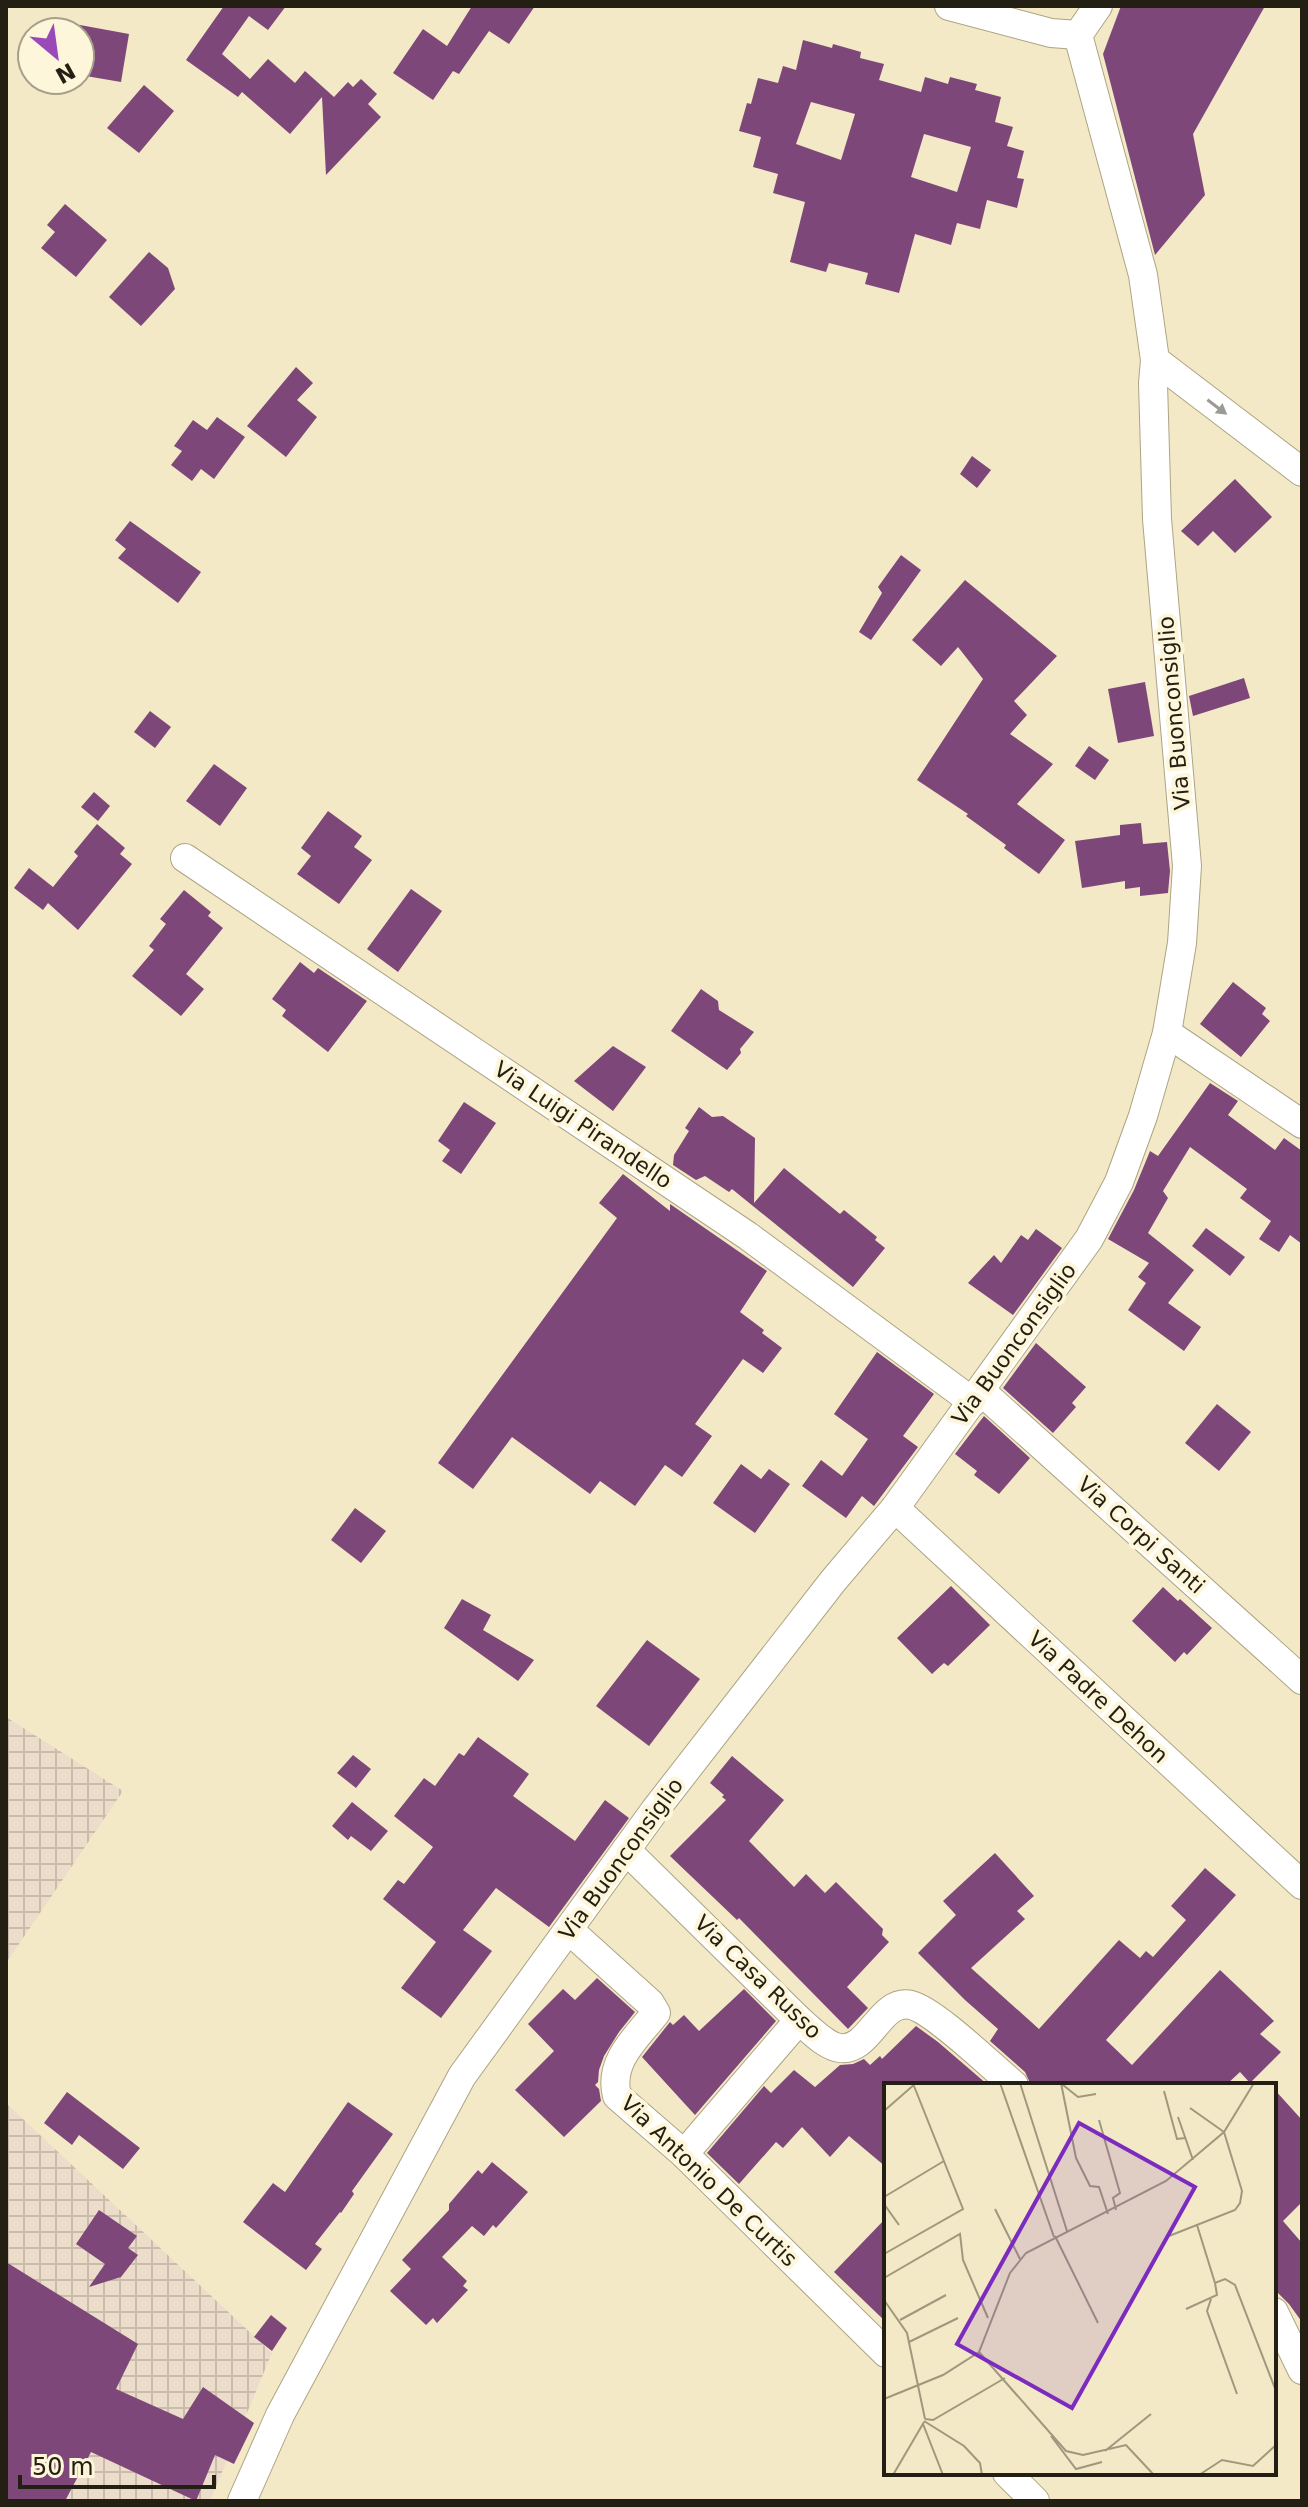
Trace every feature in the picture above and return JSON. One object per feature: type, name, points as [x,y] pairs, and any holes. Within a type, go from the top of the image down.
[{"type":"street","points":[[949,6],[1051,33],[1078,35],[1098,6]]},
{"type":"street","name":"Via Buonconsiglio","points":[[242,2501],[280,2415],[462,2076],[626,1850],[833,1581],[895,1508],[977,1396],[1095,1228],[1119,1182],[1143,1116],[1167,1033],[1182,943],[1187,866],[1157,519],[1155,360],[1143,275],[1078,35]]},
{"type":"street","points":[[1155,360],[1302,472]]},
{"type":"street","name":"Via Luigi Pirandello","points":[[185,858],[748,1236],[977,1396]]},
{"type":"street","points":[[1167,1033],[1302,1124]]},
{"type":"street","name":"Via Corpi Santi","points":[[977,1396],[1302,1680]]},
{"type":"street","name":"Via Padre Dehon","points":[[895,1508],[1302,1885]]},
{"type":"street","name":"Via Casa Russo","points":[[626,1850],[799,2020],[826,2042],[840,2048],[856,2045],[893,2008],[909,2005],[931,2015],[1012,2083]]},
{"type":"street","name":"Via Antonio De Curtis","points":[[569,1930],[650,2003],[656,2013],[617,2063],[614,2085],[617,2096],[684,2154],[884,2351]]},
{"type":"street","points":[[684,2154],[799,2020]]},
{"type":"street","points":[[1276,2316],[1302,2370]]},
{"type":"street","points":[[1009,2475],[1035,2501]]},
{"type":"shaded area","points":[[6,1717],[123,1791],[6,1963]]},
{"type":"shaded area","points":[[6,2103],[272,2353],[210,2501],[6,2501]]},
{"type":"building","points":[[224,6],[286,6],[268,30],[249,16],[222,54],[250,79],[268,59],[295,83],[305,71],[334,97],[348,82],[353,87],[361,79],[377,94],[368,104],[381,117],[326,175],[322,97],[290,134],[242,92],[238,97],[186,60]]},
{"type":"building","points":[[472,6],[535,6],[509,44],[489,31],[459,74],[453,71],[433,100],[393,73],[423,29],[447,46]]},
{"type":"building","points":[[1121,6],[1265,6],[1193,134],[1205,195],[1155,255],[1103,54]]},
{"type":"building","points":[[96,28],[129,34],[121,82],[96,78]]},
{"type":"building","points":[[803,40],[861,52],[860,58],[884,64],[879,80],[921,92],[925,77],[948,84],[950,77],[977,84],[975,90],[1001,97],[995,122],[1013,127],[1007,146],[1024,151],[1017,178],[1024,179],[1017,208],[987,200],[980,229],[957,223],[951,245],[915,234],[899,293],[865,284],[868,273],[829,263],[826,272],[790,262],[805,202],[773,193],[778,174],[753,167],[761,137],[739,131],[758,78],[778,83],[783,66],[796,70]],"holes":[[[811,102],[855,114],[841,160],[796,144]],[[924,134],[971,147],[957,192],[911,177]]]},
{"type":"building","points":[[144,85],[174,111],[139,153],[107,128]]},
{"type":"building","points":[[65,204],[107,240],[76,277],[41,248],[55,232],[47,225]]},
{"type":"building","points":[[149,252],[168,268],[175,289],[141,326],[109,297]]},
{"type":"building","points":[[296,367],[313,383],[297,400],[317,417],[286,457],[247,426]]},
{"type":"building","points":[[217,417],[245,437],[214,479],[201,469],[192,481],[171,465],[182,451],[174,446],[193,420],[207,430]]},
{"type":"building","points":[[972,456],[991,470],[977,488],[960,474]]},
{"type":"building","points":[[1235,479],[1272,517],[1235,553],[1213,531],[1198,546],[1181,531]]},
{"type":"building","points":[[130,521],[201,572],[178,603],[118,558],[126,549],[115,540]]},
{"type":"building","points":[[901,555],[921,570],[871,640],[859,632],[882,593],[878,587]]},
{"type":"building","points":[[965,580],[1057,656],[1014,701],[1027,715],[1010,734],[1053,764],[1017,804],[1065,840],[1039,874],[966,816],[968,814],[917,780],[983,679],[958,647],[941,666],[912,640]]},
{"type":"building","points":[[1244,678],[1250,698],[1193,716],[1189,696]]},
{"type":"building","points":[[1145,682],[1154,736],[1118,743],[1108,689]]},
{"type":"building","points":[[150,711],[171,727],[155,748],[134,732]]},
{"type":"building","points":[[1089,746],[1109,760],[1095,780],[1075,766]]},
{"type":"building","points":[[214,764],[247,788],[220,826],[186,801]]},
{"type":"building","points":[[94,792],[110,806],[98,821],[81,807]]},
{"type":"building","points":[[328,811],[362,836],[354,847],[372,860],[339,904],[297,874],[311,856],[301,848]]},
{"type":"building","points":[[1141,823],[1143,844],[1167,842],[1170,871],[1168,893],[1140,896],[1140,887],[1125,889],[1125,881],[1082,888],[1075,841],[1120,835],[1120,825]]},
{"type":"building","points":[[97,824],[125,848],[120,854],[132,864],[78,930],[48,903],[43,910],[14,888],[29,868],[53,887],[78,856],[74,852]]},
{"type":"building","points":[[411,889],[442,911],[398,972],[367,949]]},
{"type":"building","points":[[184,890],[211,912],[208,916],[223,928],[186,974],[204,989],[181,1016],[132,976],[154,950],[149,946],[166,924],[160,919]]},
{"type":"building","points":[[300,962],[314,973],[318,968],[367,1001],[328,1052],[282,1016],[286,1010],[272,999]]},
{"type":"building","points":[[1233,982],[1266,1008],[1262,1014],[1270,1021],[1241,1057],[1200,1024]]},
{"type":"building","points":[[701,989],[718,1001],[719,1010],[754,1032],[727,1070],[671,1031]]},
{"type":"building","points":[[613,1046],[646,1067],[613,1111],[574,1081]]},
{"type":"building","points":[[1210,1083],[1238,1101],[1228,1115],[1275,1150],[1284,1138],[1302,1151],[1302,1244],[1290,1235],[1279,1252],[1259,1239],[1271,1221],[1240,1198],[1247,1189],[1190,1147],[1163,1191],[1168,1198],[1148,1233],[1194,1270],[1168,1303],[1201,1327],[1184,1351],[1128,1310],[1146,1283],[1138,1277],[1149,1263],[1108,1239],[1150,1151],[1158,1156]]},
{"type":"building","points":[[464,1102],[496,1123],[461,1174],[442,1161],[450,1150],[438,1141]]},
{"type":"building","points":[[699,1107],[712,1117],[723,1116],[755,1138],[754,1203],[784,1168],[840,1214],[844,1210],[877,1237],[875,1240],[885,1248],[853,1287],[732,1189],[729,1192],[705,1176],[696,1180],[673,1165],[674,1155],[689,1131],[685,1128]]},
{"type":"building","points":[[623,1174],[670,1211],[670,1204],[767,1271],[740,1312],[782,1348],[763,1373],[743,1359],[695,1424],[712,1436],[682,1477],[665,1465],[635,1506],[600,1481],[590,1494],[512,1437],[473,1489],[438,1463],[617,1218],[599,1203]]},
{"type":"building","points":[[1206,1228],[1245,1257],[1230,1276],[1192,1246]]},
{"type":"building","points":[[1036,1229],[1062,1248],[1013,1315],[968,1283],[994,1255],[1001,1263],[1021,1235],[1028,1240]]},
{"type":"building","points":[[1036,1343],[1086,1387],[1072,1403],[1076,1407],[1053,1433],[1003,1388]]},
{"type":"building","points":[[877,1352],[934,1394],[903,1436],[918,1447],[874,1506],[862,1496],[846,1518],[802,1486],[821,1460],[842,1476],[868,1439],[834,1414]]},
{"type":"building","points":[[1217,1404],[1251,1432],[1219,1471],[1185,1443]]},
{"type":"building","points":[[984,1416],[1030,1458],[999,1494],[974,1475],[977,1471],[955,1454]]},
{"type":"building","points":[[741,1464],[761,1479],[769,1469],[790,1484],[755,1533],[713,1503]]},
{"type":"building","points":[[355,1508],[386,1531],[361,1563],[331,1540]]},
{"type":"building","points":[[951,1586],[990,1625],[948,1666],[944,1663],[932,1674],[897,1638]]},
{"type":"building","points":[[1163,1587],[1212,1628],[1187,1655],[1184,1652],[1175,1662],[1132,1621]]},
{"type":"building","points":[[462,1599],[491,1615],[483,1630],[534,1660],[518,1681],[444,1628]]},
{"type":"building","points":[[647,1640],[700,1679],[649,1746],[596,1706]]},
{"type":"building","points":[[478,1737],[529,1774],[513,1796],[575,1841],[605,1800],[629,1818],[549,1927],[496,1888],[463,1930],[492,1951],[441,2018],[401,1988],[436,1942],[383,1899],[398,1880],[404,1884],[433,1847],[394,1816],[424,1778],[435,1786],[459,1753],[464,1756]]},
{"type":"building","points":[[353,1755],[371,1769],[356,1788],[337,1773]]},
{"type":"building","points":[[732,1756],[784,1800],[749,1841],[794,1887],[806,1874],[825,1893],[836,1882],[883,1929],[882,1935],[889,1942],[847,1987],[868,2008],[848,2029],[739,1918],[737,1920],[670,1856],[726,1800],[710,1783]]},
{"type":"building","points":[[352,1802],[388,1831],[371,1851],[351,1836],[348,1840],[332,1826]]},
{"type":"building","points":[[995,1853],[1034,1896],[1017,1911],[1025,1919],[971,1968],[1039,2029],[1119,1940],[1140,1958],[1146,1951],[1153,1957],[1186,1920],[1171,1906],[1205,1868],[1236,1895],[1106,2040],[1132,2065],[1220,1970],[1274,2021],[1260,2034],[1281,2052],[1250,2083],[1240,2072],[1228,2083],[1030,2083],[1025,2072],[990,2041],[998,2029],[918,1953],[956,1915],[943,1901]]},
{"type":"building","points":[[597,1978],[635,2012],[604,2056],[595,2085],[601,2101],[564,2137],[515,2090],[554,2051],[528,2024],[563,1989],[575,2000]]},
{"type":"building","points":[[744,1989],[776,2021],[695,2115],[642,2057],[670,2022],[673,2025],[684,2015],[699,2031]]},
{"type":"building","points":[[916,2026],[986,2083],[884,2083],[884,2165],[849,2136],[830,2157],[802,2127],[783,2148],[776,2142],[739,2184],[707,2153],[764,2086],[771,2093],[794,2070],[815,2087],[840,2065],[864,2059],[870,2065],[880,2056],[882,2059]]},
{"type":"building","points":[[1276,2091],[1302,2120],[1302,2202],[1283,2221],[1302,2243],[1302,2322],[1276,2291]]},
{"type":"building","points":[[67,2092],[140,2148],[123,2169],[79,2135],[72,2145],[44,2123]]},
{"type":"building","points":[[348,2102],[393,2134],[352,2191],[354,2194],[341,2213],[315,2244],[322,2249],[306,2270],[243,2222],[273,2183],[285,2192]]},
{"type":"building","points":[[492,2162],[528,2192],[496,2228],[493,2225],[484,2236],[472,2226],[442,2257],[467,2281],[463,2286],[468,2290],[437,2323],[433,2318],[426,2325],[390,2291],[411,2269],[402,2260],[449,2210],[449,2204],[478,2170],[482,2174]]},
{"type":"building","points":[[99,2210],[137,2236],[128,2248],[138,2255],[121,2277],[89,2287],[105,2264],[76,2244]]},
{"type":"building","points":[[884,2220],[884,2320],[834,2272]]},
{"type":"building","points":[[6,2262],[138,2344],[116,2389],[183,2419],[203,2387],[254,2423],[234,2464],[215,2455],[196,2501],[91,2452],[65,2501],[6,2501]]},
{"type":"building","points":[[271,2315],[287,2328],[272,2351],[254,2337]]}]
